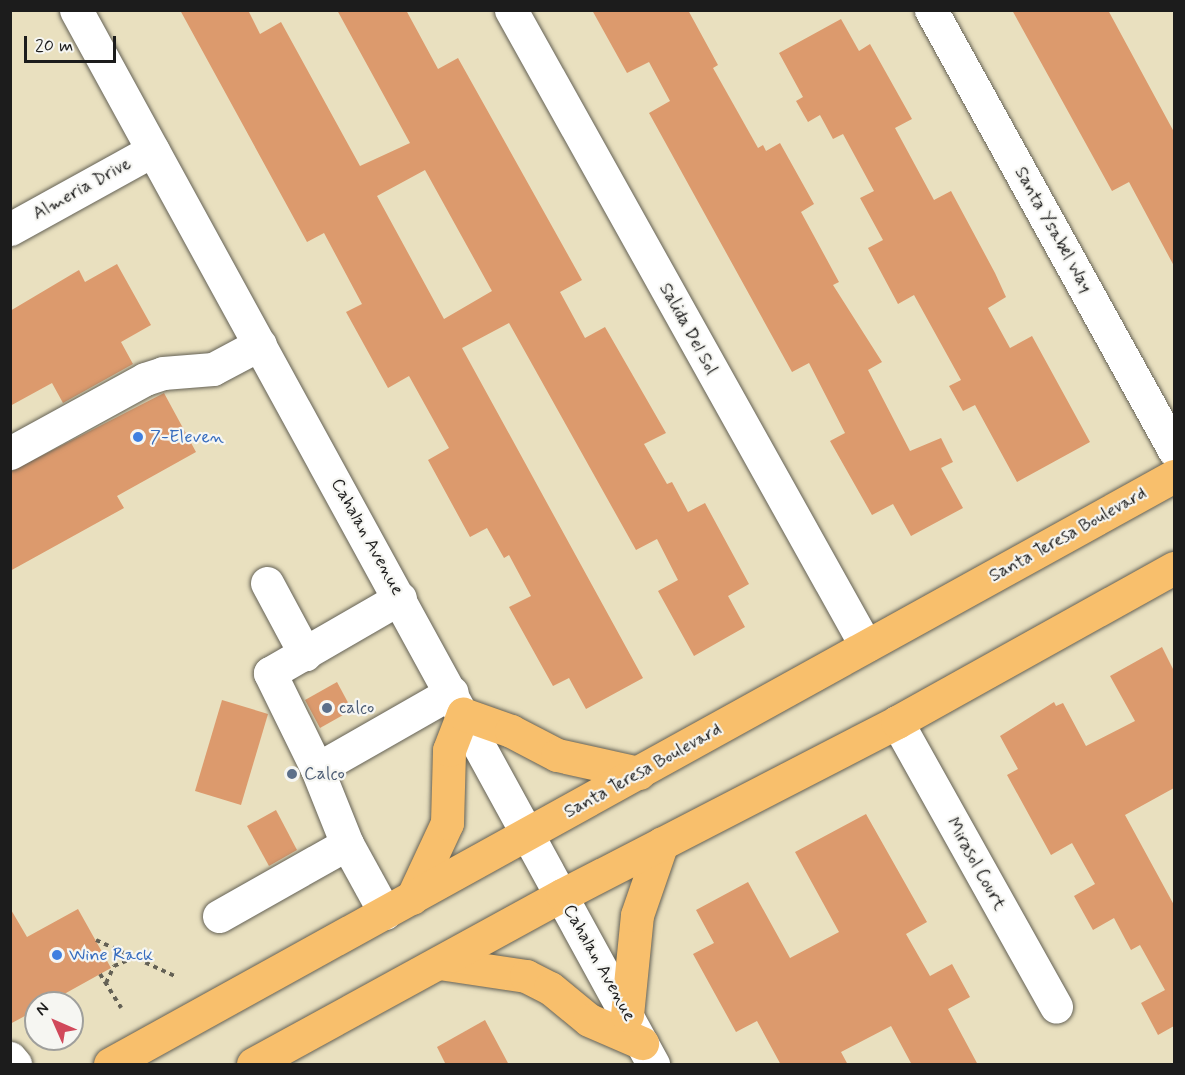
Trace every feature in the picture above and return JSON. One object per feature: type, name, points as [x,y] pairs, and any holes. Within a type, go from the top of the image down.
[{"type":"main road","name":"Santa Teresa Boulevard","points":[[110,1065],[1174,476]]},
{"type":"main road","points":[[253,1065],[562,896],[897,722],[1174,568]]},
{"type":"main road","points":[[398,906],[447,823],[449,750],[458,703],[557,755],[639,773]]},
{"type":"main road","points":[[439,963],[526,976],[550,988],[589,1020],[641,1041],[637,915],[662,843]]},
{"type":"street","name":"Cahalan Avenue","points":[[76,10],[458,703],[641,1041]]},
{"type":"street","name":"Salida Del Sol","points":[[511,10],[866,646]]},
{"type":"street","name":"Santa Ysabel Way","points":[[931,10],[1174,450]]},
{"type":"street","name":"Almeria Drive","points":[[10,229],[153,150]]},
{"type":"street","points":[[10,453],[145,379],[163,373],[213,369],[260,344]]},
{"type":"street","points":[[267,583],[305,654]]},
{"type":"street","points":[[398,906],[347,844],[317,769],[270,673],[400,598]]},
{"type":"street","points":[[317,769],[458,703]]},
{"type":"street","name":"Mirasol Court","points":[[897,722],[1056,1007]]},
{"type":"street","points":[[219,916],[347,844]]},
{"type":"street","points":[[10,1058],[15,1065]]},
{"type":"path","points":[[96,940],[177,977]]},
{"type":"path","points":[[106,984],[114,966],[133,958]]},
{"type":"path","points":[[100,974],[121,1008]]},
{"type":"building","points":[[180,10],[248,10],[260,34],[281,22],[360,166],[410,143],[337,10],[406,10],[438,69],[458,58],[582,280],[560,292],[585,338],[605,327],[666,433],[644,444],[667,484],[672,482],[688,512],[705,503],[749,584],[728,596],[745,627],[694,656],[658,591],[678,580],[657,539],[636,550],[509,323],[462,348],[643,678],[586,709],[569,678],[553,686],[509,607],[531,596],[509,555],[504,558],[487,528],[470,537],[428,460],[449,448],[409,376],[388,388],[346,312],[362,304],[324,233],[307,242]],"holes":[[[425,170],[492,291],[444,319],[377,196]]]},
{"type":"building","points":[[592,10],[688,10],[718,65],[713,68],[758,148],[763,145],[766,151],[780,143],[814,204],[801,212],[839,282],[833,285],[882,362],[868,370],[910,451],[941,438],[953,462],[941,468],[963,508],[911,536],[893,504],[872,515],[830,441],[845,433],[809,363],[792,372],[649,113],[670,101],[649,62],[627,73]]},
{"type":"building","points":[[1012,10],[1108,10],[1174,132],[1174,266],[1129,182],[1112,191]]},
{"type":"building","points":[[841,19],[859,51],[870,44],[912,119],[895,128],[934,200],[951,191],[995,273],[1006,297],[988,308],[1010,348],[1032,336],[1090,442],[1017,482],[975,405],[963,411],[949,386],[961,380],[914,295],[898,304],[868,248],[883,240],[860,198],[874,191],[843,134],[833,139],[820,115],[808,122],[796,101],[803,97],[779,53]]},
{"type":"building","points":[[117,264],[151,325],[121,342],[133,364],[63,403],[52,383],[10,406],[10,311],[79,270],[85,282]]},
{"type":"building","points":[[164,393],[196,452],[117,496],[124,508],[10,571],[10,472]]},
{"type":"building","points":[[1162,647],[1174,671],[1174,788],[1125,815],[1174,905],[1174,1026],[1158,1035],[1141,1003],[1165,990],[1140,945],[1131,950],[1114,918],[1093,930],[1074,896],[1095,884],[1072,843],[1051,855],[1007,775],[1018,769],[1000,736],[1054,702],[1056,706],[1063,703],[1086,746],[1135,721],[1110,676]]},
{"type":"building","points":[[337,682],[352,710],[320,728],[305,700]]},
{"type":"building","points":[[222,700],[268,714],[241,805],[195,791]]},
{"type":"building","points":[[276,810],[297,850],[269,866],[247,826]]},
{"type":"building","points":[[866,814],[927,922],[906,934],[930,976],[952,964],[970,997],[948,1009],[978,1065],[912,1065],[891,1026],[841,1052],[848,1065],[781,1065],[757,1021],[736,1032],[693,954],[714,943],[696,910],[748,882],[790,958],[839,932],[795,852]]},
{"type":"building","name":"Wine Rack","points":[[10,908],[27,937],[78,909],[111,968],[70,991],[24,991],[24,1016],[10,1024]]},
{"type":"building","points":[[485,1020],[509,1065],[446,1065],[437,1047]]},
{"type":"place","name":"7-Eleven","points":[[138,437]]},
{"type":"place","name":"calco","points":[[327,708]]},
{"type":"place","name":"Calco","points":[[292,774]]},
{"type":"place","name":"Wine Rack","points":[[57,955]]}]
